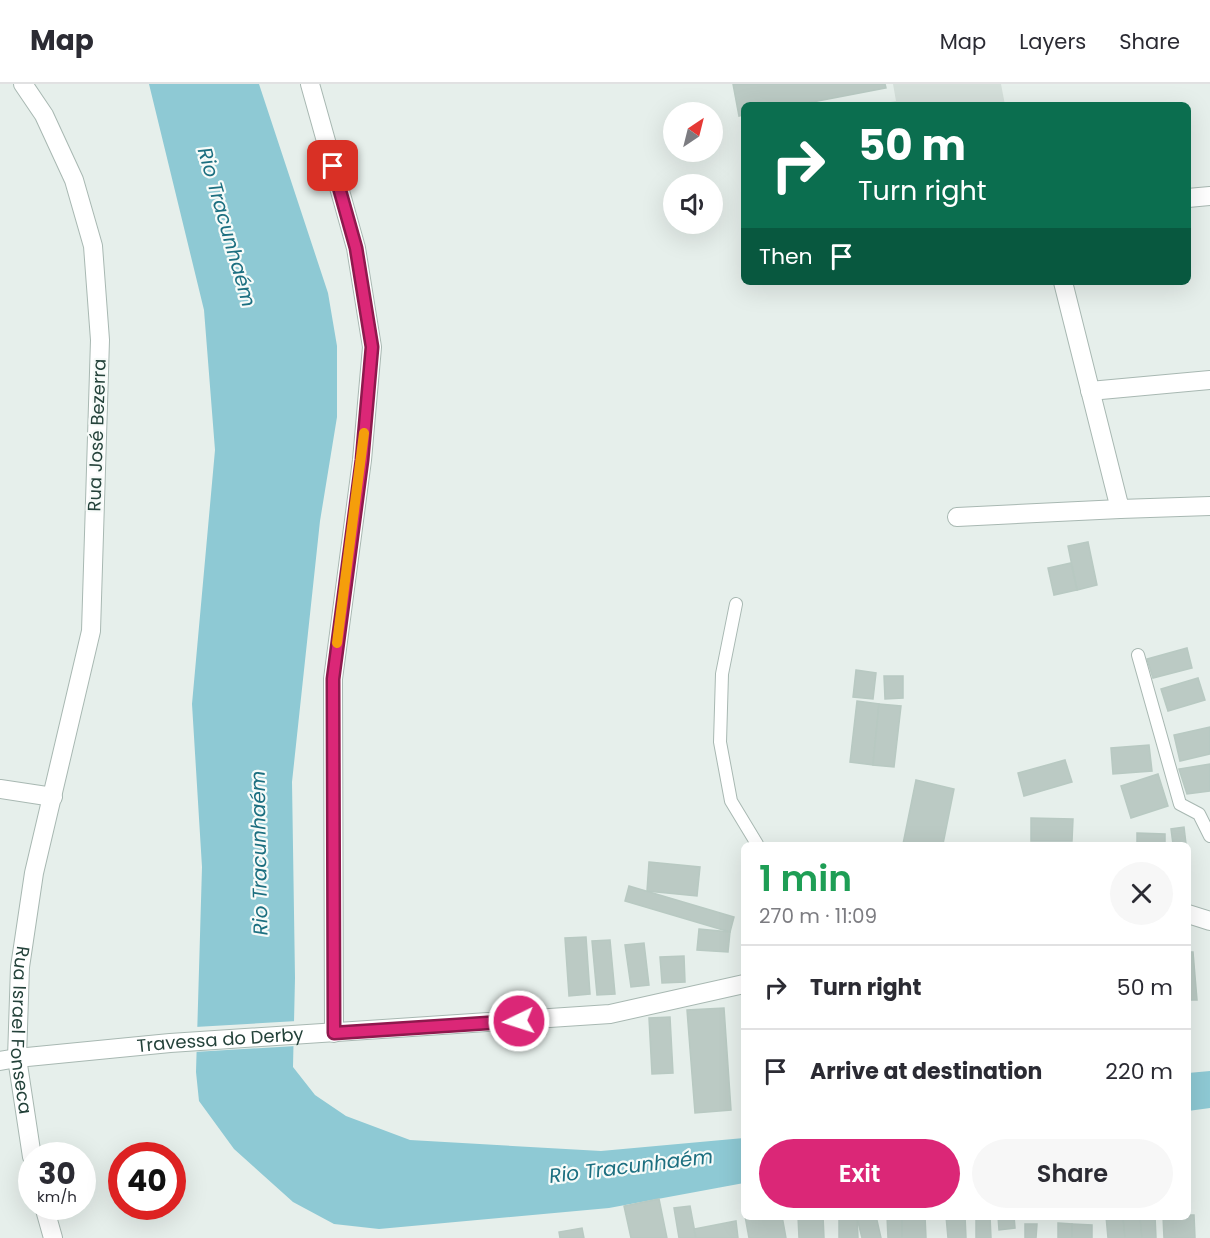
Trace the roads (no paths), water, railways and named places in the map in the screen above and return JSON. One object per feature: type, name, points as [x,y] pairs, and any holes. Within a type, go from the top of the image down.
[{"type":"street","name":"Rua José Bezerra","points":[[23,84],[44,115],[74,180],[93,246],[100,340],[91,631],[53,797]]},
{"type":"street","points":[[310,84],[356,248],[372,347],[362,460],[333,679],[334,1033]]},
{"type":"street","points":[[1191,198],[1210,196]]},
{"type":"street","points":[[1064,285],[1120,509]]},
{"type":"street","points":[[1090,391],[1210,380]]},
{"type":"street","points":[[957,517],[1210,506]]},
{"type":"street","points":[[0,789],[53,797]]},
{"type":"street","name":"Rua Israel Fonseca","points":[[28,1142],[8,1060],[34,873],[53,797]]},
{"type":"street","points":[[1191,915],[1210,921]]},
{"type":"street","name":"Travessa do Derby","points":[[8,1060],[170,1043],[610,1014],[741,985]]},
{"type":"street","points":[[48,1220],[53,1238]]},
{"type":"lane","points":[[736,604],[722,674],[720,742],[731,801],[756,842]]},
{"type":"lane","points":[[1138,655],[1179,804],[1199,814],[1210,836]]},
{"type":"water","name":"Rio Tracunhaém","points":[[149,84],[259,84],[328,293],[337,346],[337,417],[320,521],[292,782],[295,978],[293,1067],[315,1095],[346,1116],[410,1140],[601,1151],[741,1138],[741,1184],[609,1208],[379,1229],[334,1224],[293,1202],[234,1149],[199,1101],[196,1072],[202,867],[192,704],[215,450],[204,310]]},
{"type":"water","points":[[1210,1071],[1210,1108],[1191,1111],[1191,1073]]}]
